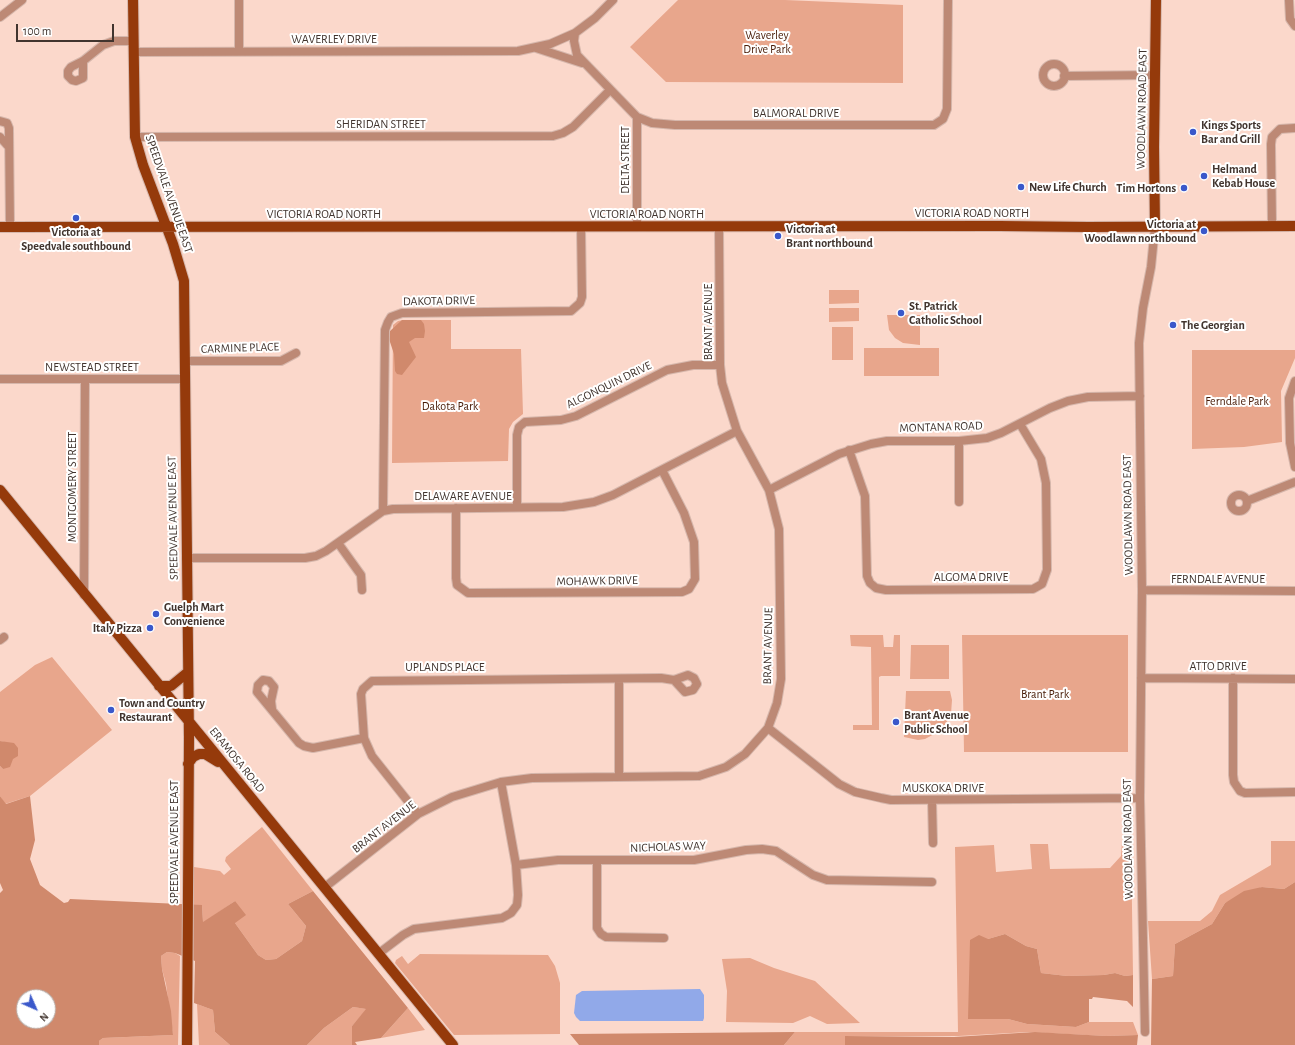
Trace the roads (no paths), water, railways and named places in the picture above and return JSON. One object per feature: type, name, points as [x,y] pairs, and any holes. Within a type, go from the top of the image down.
[{"type":"main road","name":"SPEEDVALE AVENUE EAST","points":[[133,0],[135,137],[143,165],[167,227],[184,281],[188,672],[187,1045]]},
{"type":"main road","name":"WOODLAWN ROAD EAST","points":[[1155,227],[1156,0]]},
{"type":"main road","name":"VICTORIA ROAD NORTH","points":[[5,227],[1295,226]]},
{"type":"main road","name":"ERAMOSA ROAD","points":[[0,490],[84,595],[325,887],[453,1045]]},
{"type":"main road","points":[[159,686],[171,686],[188,672]]},
{"type":"main road","points":[[188,764],[193,757],[199,754],[205,754],[224,766]]},
{"type":"street","points":[[0,17],[22,0]]},
{"type":"street","points":[[239,0],[239,51]]},
{"type":"street","name":"WAVERLEY DRIVE","points":[[133,52],[501,51],[535,48],[556,42],[575,33],[595,18],[613,0]]},
{"type":"street","name":"BALMORAL DRIVE","points":[[575,33],[576,55],[638,117],[652,124],[926,125],[940,123],[946,115],[948,0]]},
{"type":"street","points":[[1289,0],[1290,19],[1295,26]]},
{"type":"street","points":[[83,61],[105,45],[114,41],[133,41]]},
{"type":"street","name":"WAVERLEY DRIVE","points":[[535,48],[583,63]]},
{"type":"street","points":[[1064,76],[1155,75]]},
{"type":"street","name":"SHERIDAN STREET","points":[[135,137],[553,136],[563,133],[573,127],[610,90]]},
{"type":"street","name":"DELTA STREET","points":[[638,117],[638,227]]},
{"type":"street","points":[[0,121],[4,121],[9,126],[5,227]]},
{"type":"street","points":[[1272,226],[1272,137],[1280,129],[1295,128]]},
{"type":"street","points":[[0,137],[9,147]]},
{"type":"street","name":"DAKOTA DRIVE","points":[[383,511],[385,330],[391,317],[402,313],[571,311],[580,303],[582,297],[582,227]]},
{"type":"street","name":"BRANT AVENUE","points":[[325,887],[418,814],[452,797],[501,782],[532,778],[699,776],[726,767],[745,754],[768,728],[777,703],[781,679],[781,545],[776,514],[768,490],[737,431],[726,397],[720,365],[720,227]]},
{"type":"street","name":"WOODLAWN ROAD EAST","points":[[1145,1032],[1140,798],[1142,590],[1139,343],[1141,318],[1152,268],[1155,227]]},
{"type":"street","name":"CARMINE PLACE","points":[[185,361],[281,361],[296,353]]},
{"type":"street","name":"ALGONQUIN DRIVE","points":[[517,507],[517,435],[519,427],[525,422],[561,420],[574,417],[667,370],[693,365],[720,365]]},
{"type":"street","name":"NEWSTEAD STREET","points":[[0,379],[185,379]]},
{"type":"street","name":"MONTGOMERY STREET","points":[[84,379],[84,595]]},
{"type":"street","points":[[1295,381],[1289,398],[1290,443],[1295,467]]},
{"type":"street","name":"MONTANA ROAD","points":[[768,490],[849,450],[887,441],[959,441],[987,438],[1068,401],[1088,397],[1140,396]]},
{"type":"street","name":"ALGOMA DRIVE","points":[[849,450],[865,496],[867,576],[870,583],[876,588],[886,590],[1033,589],[1042,584],[1047,570],[1046,483],[1041,459],[1020,424]]},
{"type":"street","name":"DELAWARE AVENUE","points":[[186,558],[305,558],[326,552],[383,511],[404,508],[563,507],[594,502],[613,495],[737,431]]},
{"type":"street","points":[[959,441],[959,502]]},
{"type":"street","name":"MOHAWK DRIVE","points":[[456,508],[456,578],[457,585],[468,593],[682,592],[688,589],[695,580],[694,542],[684,513],[662,470]]},
{"type":"street","points":[[1247,501],[1295,482]]},
{"type":"street","points":[[338,543],[361,576],[362,590]]},
{"type":"street","name":"FERNDALE AVENUE","points":[[1142,590],[1295,591]]},
{"type":"street","name":"ATTO DRIVE","points":[[1141,678],[1295,679]]},
{"type":"street","points":[[1233,678],[1232,775],[1234,782],[1240,791],[1245,793],[1295,792]]},
{"type":"street","points":[[619,679],[619,777]]},
{"type":"street","name":"UPLANDS PLACE","points":[[418,814],[372,756],[364,738],[361,694],[367,684],[377,680],[674,680]]},
{"type":"street","points":[[272,709],[299,743],[308,747],[364,738]]},
{"type":"street","name":"MUSKOKA DRIVE","points":[[768,728],[839,784],[855,792],[891,800],[1140,798]]},
{"type":"street","points":[[378,954],[403,935],[414,929],[502,918],[511,913],[517,905],[518,895],[516,866],[501,782]]},
{"type":"street","points":[[932,800],[933,843]]},
{"type":"street","name":"NICHOLAS WAY","points":[[516,866],[558,860],[694,860],[762,849],[776,851],[813,874],[827,880],[932,882]]},
{"type":"street","points":[[597,860],[597,928],[601,934],[606,937],[664,938]]},
{"type":"water","points":[[700,989],[704,995],[703,1021],[580,1021],[574,1013],[576,995],[582,991]]},
{"type":"place","name":"Kings Sports Bar and Grill","points":[[1193,132]]},
{"type":"place","name":"Helmand Kebab House","points":[[1204,176]]},
{"type":"place","name":"New Life Church","points":[[1021,187]]},
{"type":"place","name":"Tim Hortons","points":[[1184,188]]},
{"type":"place","name":"Victoria at Speedvale southbound","points":[[76,218]]},
{"type":"place","name":"Victoria at Woodlawn northbound","points":[[1204,231]]},
{"type":"place","name":"Victoria at Brant northbound","points":[[778,236]]},
{"type":"place","name":"St. Patrick Catholic School","points":[[901,313]]},
{"type":"place","name":"The Georgian","points":[[1173,325]]},
{"type":"place","name":"Guelph Mart Convenience","points":[[156,614]]},
{"type":"place","name":"Italy Pizza","points":[[150,628]]},
{"type":"place","name":"Town and Country Restaurant","points":[[111,710]]},
{"type":"place","name":"Brant Avenue Public School","points":[[896,722]]},
{"type":"park label","name":"Waverley Drive Park","points":[[767,42]]},
{"type":"park label","name":"Ferndale Park","points":[[1237,401]]},
{"type":"park label","name":"Dakota Park","points":[[450,406]]},
{"type":"park label","name":"Brant Park","points":[[1045,694]]}]
